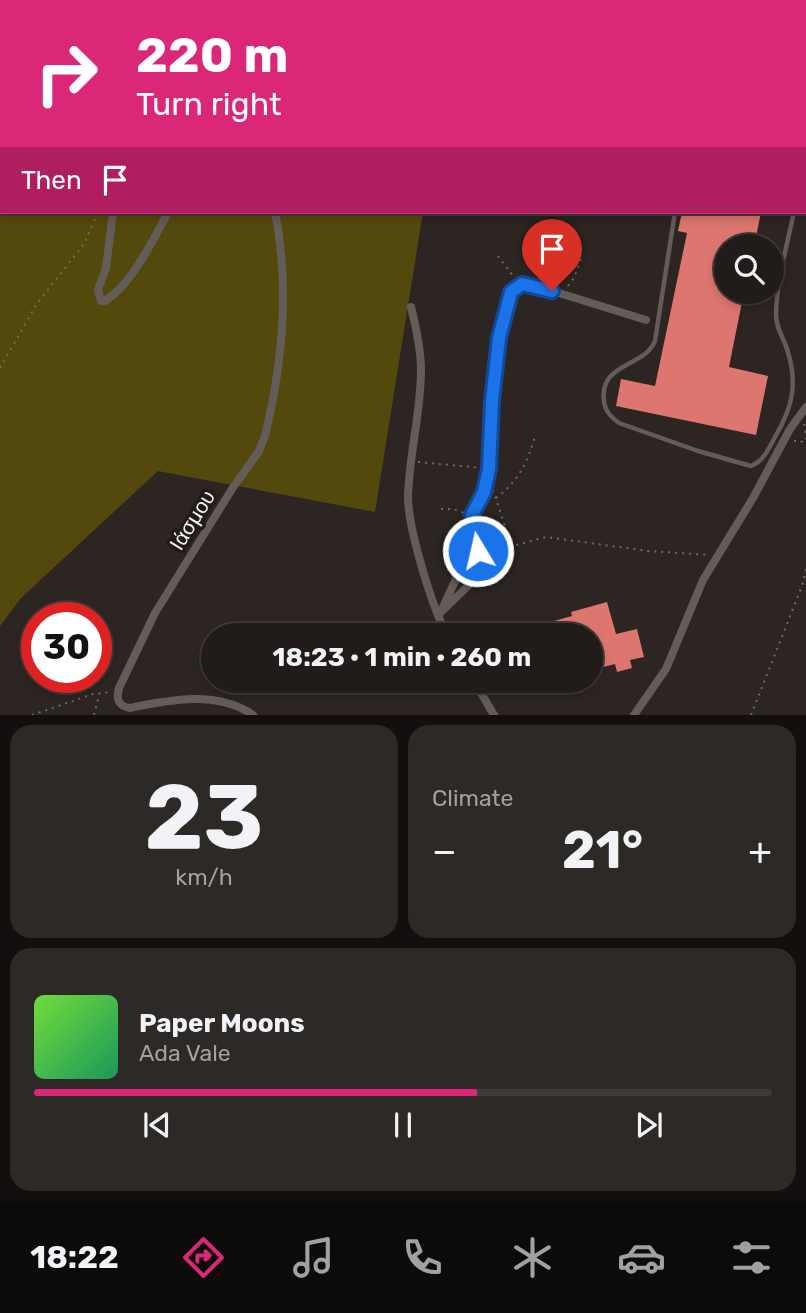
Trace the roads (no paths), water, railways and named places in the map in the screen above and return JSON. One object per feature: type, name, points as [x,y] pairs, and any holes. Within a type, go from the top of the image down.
[{"type":"street","points":[[113,214],[106,268],[98,290],[100,301],[105,302],[131,275],[167,214]]},
{"type":"street","name":"Ιάσμου","points":[[253,715],[232,704],[179,699],[130,708],[119,703],[117,694],[155,613],[232,489],[259,451],[265,436],[284,324],[283,258],[275,214]]},
{"type":"street","points":[[439,614],[469,584],[476,561],[476,538],[472,519],[489,469],[492,401],[499,338],[511,292],[518,285],[530,284],[646,320]]},
{"type":"street","points":[[411,307],[421,366],[409,511],[442,623]]},
{"type":"street","points":[[634,715],[666,669],[703,580],[804,410]]},
{"type":"street","points":[[439,614],[461,568]]},
{"type":"street","points":[[481,693],[494,715]]},
{"type":"lane","points":[[675,214],[655,341],[650,350],[609,378],[604,398],[611,416],[620,423],[745,466],[756,464],[765,454],[781,427],[794,388],[794,373],[786,345],[778,331],[776,311],[794,214]]}]
